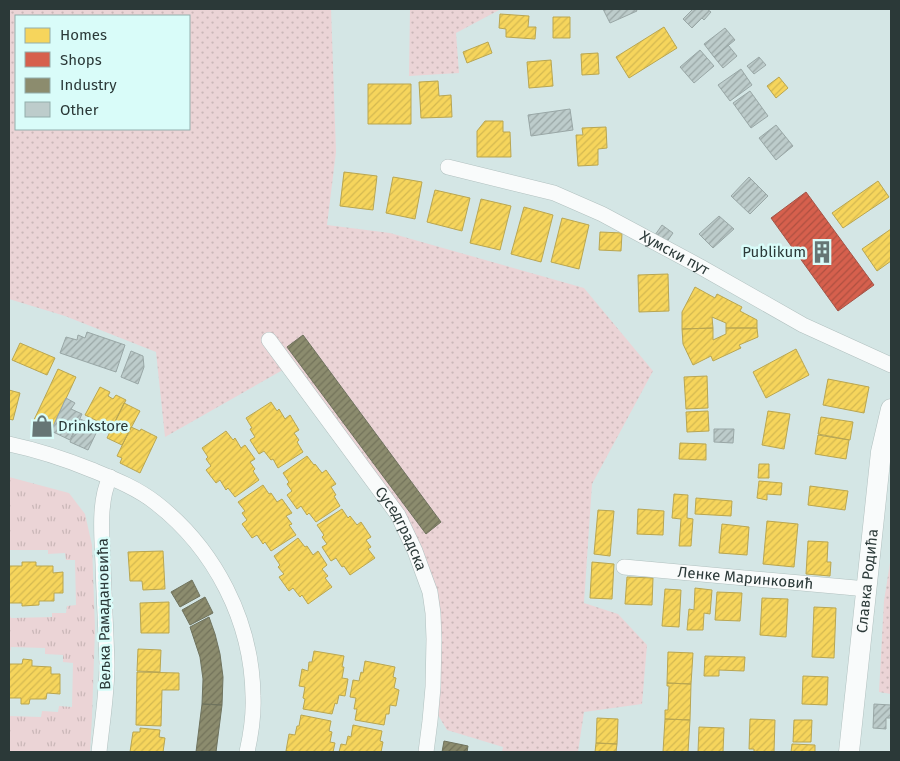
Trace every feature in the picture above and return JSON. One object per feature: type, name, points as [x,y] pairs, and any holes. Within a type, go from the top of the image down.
[{"type":"street","name":"Хумски пут","points":[[448,167],[554,193],[602,214],[699,266],[803,326],[891,365]]},
{"type":"street","name":"Суседградска","points":[[269,340],[398,515],[415,552],[430,592],[433,613],[433,687],[426,752]]},
{"type":"street","name":"Славка Родића","points":[[849,752],[881,452],[891,409]]},
{"type":"street","points":[[9,444],[63,459],[110,477],[138,492],[155,502],[202,548],[238,612],[249,650],[253,697],[252,722],[247,752]]},
{"type":"street","name":"Вељка Рамадановића","points":[[99,752],[105,708],[107,667],[102,538],[103,504],[106,484],[110,477]]},
{"type":"street","name":"Ленке Маринковић","points":[[624,567],[867,589]]},
{"type":"green space","points":[[9,9],[331,9],[336,152],[327,225],[390,233],[584,288],[653,371],[592,484],[584,603],[618,614],[647,645],[642,704],[584,712],[578,752],[502,752],[503,747],[447,730],[432,705],[430,592],[398,515],[288,367],[165,437],[156,352],[65,316],[9,299]]},
{"type":"green space","points":[[410,9],[501,9],[456,33],[459,73],[409,76]]},
{"type":"green space","points":[[9,477],[69,493],[85,514],[92,545],[95,629],[90,752],[9,752],[9,716],[41,717],[42,711],[58,712],[59,706],[72,707],[73,663],[63,662],[63,655],[45,654],[45,648],[11,647],[9,652],[9,616],[11,618],[52,617],[52,613],[66,613],[67,606],[76,605],[75,560],[66,560],[65,553],[48,554],[48,550],[10,550],[9,554]]},
{"type":"green space","points":[[891,556],[891,694],[879,692],[884,601]]},
{"type":"building: Homes","points":[[500,14],[529,16],[528,27],[536,27],[535,39],[506,37],[506,29],[499,28]]},
{"type":"building: Homes","points":[[553,17],[570,17],[570,38],[553,38]]},
{"type":"building: Homes","points":[[664,27],[677,48],[629,78],[616,57]]},
{"type":"building: Homes","points":[[488,42],[492,53],[467,63],[463,52]]},
{"type":"building: Homes","points":[[598,53],[599,74],[582,75],[581,54]]},
{"type":"building: Homes","points":[[551,60],[553,86],[529,88],[527,62]]},
{"type":"building: Homes","points":[[779,77],[788,88],[776,98],[767,86]]},
{"type":"building: Homes","points":[[438,81],[439,96],[451,95],[452,117],[421,118],[419,82]]},
{"type":"building: Homes","points":[[368,84],[411,84],[411,124],[368,124]]},
{"type":"building: Homes","points":[[485,121],[503,121],[503,132],[510,132],[511,157],[477,157],[477,131]]},
{"type":"building: Homes","points":[[606,127],[607,148],[598,149],[598,165],[578,166],[576,135],[583,135],[582,128]]},
{"type":"building: Homes","points":[[344,172],[377,176],[373,210],[340,206]]},
{"type":"building: Homes","points":[[393,177],[422,182],[415,219],[386,213]]},
{"type":"building: Homes","points":[[878,181],[889,197],[843,228],[832,213]]},
{"type":"building: Homes","points":[[435,190],[470,198],[462,231],[427,222]]},
{"type":"building: Homes","points":[[481,199],[511,206],[500,250],[470,243]]},
{"type":"building: Homes","points":[[524,207],[553,215],[541,262],[511,254]]},
{"type":"building: Homes","points":[[562,218],[589,225],[579,269],[551,262]]},
{"type":"building: Homes","points":[[891,229],[891,261],[877,271],[862,249]]},
{"type":"building: Homes","points":[[600,232],[622,233],[621,251],[599,250]]},
{"type":"building: Homes","points":[[668,274],[669,311],[639,312],[638,275]]},
{"type":"building: Homes","points":[[695,287],[715,298],[717,294],[742,307],[740,311],[757,320],[757,328],[726,328],[726,323],[712,317],[713,328],[682,329],[682,312]]},
{"type":"building: Homes","points":[[713,328],[713,340],[726,334],[726,328],[757,328],[758,337],[739,345],[741,348],[713,361],[711,356],[693,365],[683,344],[682,329]]},
{"type":"building: Homes","points":[[20,343],[55,358],[47,375],[12,360]]},
{"type":"building: Homes","points":[[796,349],[809,375],[766,398],[753,372]]},
{"type":"building: Homes","points":[[58,369],[76,377],[51,431],[33,422]]},
{"type":"building: Homes","points":[[707,376],[708,408],[686,409],[684,377]]},
{"type":"building: Homes","points":[[828,379],[869,387],[864,413],[823,405]]},
{"type":"building: Homes","points":[[100,387],[110,392],[108,396],[113,399],[116,395],[126,400],[112,428],[85,415]]},
{"type":"building: Homes","points":[[9,390],[20,393],[13,420],[9,419]]},
{"type":"building: Homes","points":[[271,402],[277,411],[279,409],[285,419],[290,415],[299,430],[294,433],[299,440],[297,442],[303,452],[278,468],[273,459],[271,460],[264,451],[259,454],[250,440],[255,437],[246,418]]},
{"type":"building: Homes","points":[[124,403],[140,411],[122,445],[107,438]]},
{"type":"building: Homes","points":[[708,411],[709,431],[687,432],[686,412]]},
{"type":"building: Homes","points":[[768,411],[790,414],[784,449],[762,445]]},
{"type":"building: Homes","points":[[821,417],[853,422],[850,440],[818,434]]},
{"type":"building: Homes","points":[[131,427],[140,431],[141,429],[157,437],[140,473],[120,463],[122,458],[117,456]]},
{"type":"building: Homes","points":[[226,431],[233,440],[235,438],[241,448],[245,445],[255,459],[250,462],[259,480],[235,497],[228,488],[226,490],[220,480],[216,483],[206,470],[211,466],[202,448]]},
{"type":"building: Homes","points":[[818,435],[849,440],[846,459],[815,454]]},
{"type":"building: Homes","points":[[680,443],[706,444],[706,460],[679,459]]},
{"type":"building: Homes","points":[[307,456],[322,473],[326,470],[336,484],[331,487],[340,506],[316,522],[309,513],[307,515],[301,506],[297,509],[287,495],[292,491],[283,473]]},
{"type":"building: Homes","points":[[759,464],[769,464],[769,478],[758,478]]},
{"type":"building: Homes","points":[[759,481],[782,483],[781,495],[767,494],[767,500],[757,498]]},
{"type":"building: Homes","points":[[263,485],[277,502],[282,499],[292,513],[286,516],[292,524],[289,525],[296,535],[271,551],[257,535],[252,538],[242,524],[247,520],[242,513],[245,511],[238,502]]},
{"type":"building: Homes","points":[[810,486],[848,491],[845,510],[808,505]]},
{"type":"building: Homes","points":[[674,494],[688,495],[687,518],[693,519],[691,546],[679,546],[681,519],[672,518]]},
{"type":"building: Homes","points":[[696,498],[732,501],[731,516],[695,514]]},
{"type":"building: Homes","points":[[342,509],[348,518],[350,516],[357,525],[361,522],[371,537],[366,540],[371,547],[368,549],[375,558],[350,575],[336,558],[331,561],[322,547],[327,544],[322,537],[324,535],[317,525]]},
{"type":"building: Homes","points":[[638,509],[664,511],[663,535],[637,534]]},
{"type":"building: Homes","points":[[598,510],[614,511],[610,556],[594,554]]},
{"type":"building: Homes","points":[[767,521],[798,524],[794,567],[763,564]]},
{"type":"building: Homes","points":[[722,524],[749,527],[747,555],[719,553]]},
{"type":"building: Homes","points":[[298,538],[313,555],[318,551],[327,565],[322,569],[328,576],[325,578],[332,587],[308,604],[302,595],[300,597],[293,588],[289,591],[279,577],[284,574],[278,567],[280,565],[274,556]]},
{"type":"building: Homes","points":[[808,541],[828,542],[827,562],[831,562],[830,576],[806,574]]},
{"type":"building: Homes","points":[[163,551],[165,589],[143,590],[142,581],[130,581],[128,552]]},
{"type":"building: Homes","points":[[22,562],[36,562],[36,566],[53,566],[53,573],[63,572],[63,593],[54,593],[54,601],[39,601],[39,605],[22,606],[22,603],[9,603],[9,566],[22,566]]},
{"type":"building: Homes","points":[[592,562],[614,564],[612,599],[590,598]]},
{"type":"building: Homes","points":[[627,577],[653,578],[652,605],[625,604]]},
{"type":"building: Homes","points":[[695,588],[712,590],[710,614],[704,613],[703,630],[687,630],[689,609],[694,610]]},
{"type":"building: Homes","points":[[665,589],[681,590],[679,627],[662,626]]},
{"type":"building: Homes","points":[[717,592],[742,593],[740,621],[715,620]]},
{"type":"building: Homes","points":[[762,598],[788,599],[786,637],[760,635]]},
{"type":"building: Homes","points":[[169,602],[169,633],[141,633],[140,603]]},
{"type":"building: Homes","points":[[814,607],[836,608],[834,658],[812,657]]},
{"type":"building: Homes","points":[[138,649],[161,650],[160,672],[137,671]]},
{"type":"building: Homes","points":[[314,651],[344,656],[342,678],[348,679],[345,696],[339,695],[332,714],[303,709],[305,687],[299,686],[302,669],[308,671],[309,662],[312,662]]},
{"type":"building: Homes","points":[[668,652],[693,653],[691,684],[667,683]]},
{"type":"building: Homes","points":[[705,656],[745,657],[744,671],[719,670],[719,676],[704,676]]},
{"type":"building: Homes","points":[[23,659],[32,660],[32,666],[51,667],[51,674],[60,674],[60,694],[47,693],[46,699],[30,699],[29,704],[21,704],[21,698],[9,698],[9,664],[22,664]]},
{"type":"building: Homes","points":[[365,661],[395,667],[393,677],[396,678],[394,688],[399,690],[396,706],[390,705],[389,714],[386,714],[384,725],[355,720],[356,698],[350,697],[353,680],[359,681],[361,672],[363,673]]},
{"type":"building: Homes","points":[[137,672],[179,673],[179,690],[162,690],[161,726],[136,725]]},
{"type":"building: Homes","points":[[803,676],[828,677],[827,705],[802,704]]},
{"type":"building: Homes","points":[[667,683],[691,684],[690,720],[665,719],[665,710],[668,710],[669,686],[667,686]]},
{"type":"building: Homes","points":[[301,715],[331,721],[329,731],[332,732],[330,742],[335,743],[333,752],[286,751],[289,734],[295,735]]},
{"type":"building: Homes","points":[[597,718],[618,719],[617,744],[596,743]]},
{"type":"building: Homes","points":[[665,719],[690,720],[688,752],[663,752]]},
{"type":"building: Homes","points":[[750,719],[775,720],[774,752],[754,752],[754,749],[749,749]]},
{"type":"building: Homes","points":[[794,720],[812,720],[811,742],[793,742]]},
{"type":"building: Homes","points":[[353,725],[382,731],[380,741],[383,742],[381,752],[339,752],[341,744],[346,745],[348,736],[351,737]]},
{"type":"building: Homes","points":[[699,727],[724,728],[723,752],[698,752]]},
{"type":"building: Homes","points":[[140,728],[160,730],[159,737],[165,738],[163,752],[130,752],[133,732],[140,732]]},
{"type":"building: Homes","points":[[596,743],[617,744],[616,752],[595,752]]},
{"type":"building: Homes","points":[[792,744],[815,745],[815,752],[791,752]]},
{"type":"building: Shops","name":"Publikum","points":[[806,192],[874,285],[838,311],[771,218]]},
{"type":"building: Industry","points":[[303,335],[441,522],[426,534],[287,347]]},
{"type":"building: Industry","points":[[192,580],[200,596],[180,607],[171,592]]},
{"type":"building: Industry","points":[[205,597],[213,613],[190,625],[182,610]]},
{"type":"building: Industry","points":[[209,617],[220,654],[223,677],[222,705],[202,704],[203,679],[200,657],[190,627]]},
{"type":"building: Industry","points":[[202,704],[222,705],[216,752],[196,752]]},
{"type":"building: Industry","points":[[444,741],[468,746],[467,752],[442,752]]},
{"type":"building: Other","points":[[603,9],[636,9],[637,11],[610,23]]},
{"type":"building: Other","points":[[693,9],[707,9],[711,12],[704,20],[702,18],[692,28],[683,19]]},
{"type":"building: Other","points":[[725,28],[735,40],[714,57],[704,44]]},
{"type":"building: Other","points":[[728,45],[737,56],[723,68],[714,57]]},
{"type":"building: Other","points":[[700,50],[714,66],[694,83],[680,67]]},
{"type":"building: Other","points":[[759,57],[766,65],[754,74],[747,66]]},
{"type":"building: Other","points":[[741,69],[752,85],[730,101],[718,85]]},
{"type":"building: Other","points":[[750,91],[768,116],[751,128],[733,103]]},
{"type":"building: Other","points":[[570,109],[573,130],[531,136],[528,115]]},
{"type":"building: Other","points":[[776,125],[793,146],[776,160],[759,138]]},
{"type":"building: Other","points":[[749,177],[768,196],[750,214],[731,196]]},
{"type":"building: Other","points":[[719,216],[734,229],[713,248],[699,234]]},
{"type":"building: Other","points":[[662,225],[673,233],[666,243],[655,235]]},
{"type":"building: Other","points":[[87,332],[125,345],[116,372],[60,353],[66,337],[77,340],[78,335],[85,338]]},
{"type":"building: Other","points":[[131,351],[143,356],[144,367],[138,384],[121,377]]},
{"type":"building: Other","points":[[66,398],[75,403],[71,409],[82,414],[70,440],[51,431]]},
{"type":"building: Other","points":[[80,419],[99,427],[88,450],[70,442]]},
{"type":"building: Other","points":[[714,429],[734,429],[733,443],[714,442]]},
{"type":"building: Other","points":[[874,704],[891,705],[891,718],[886,718],[886,729],[873,728]]},
{"type":"place","name":"Publikum","points":[[822,252]]},
{"type":"place","name":"Drinkstore","points":[[42,426]]}]
